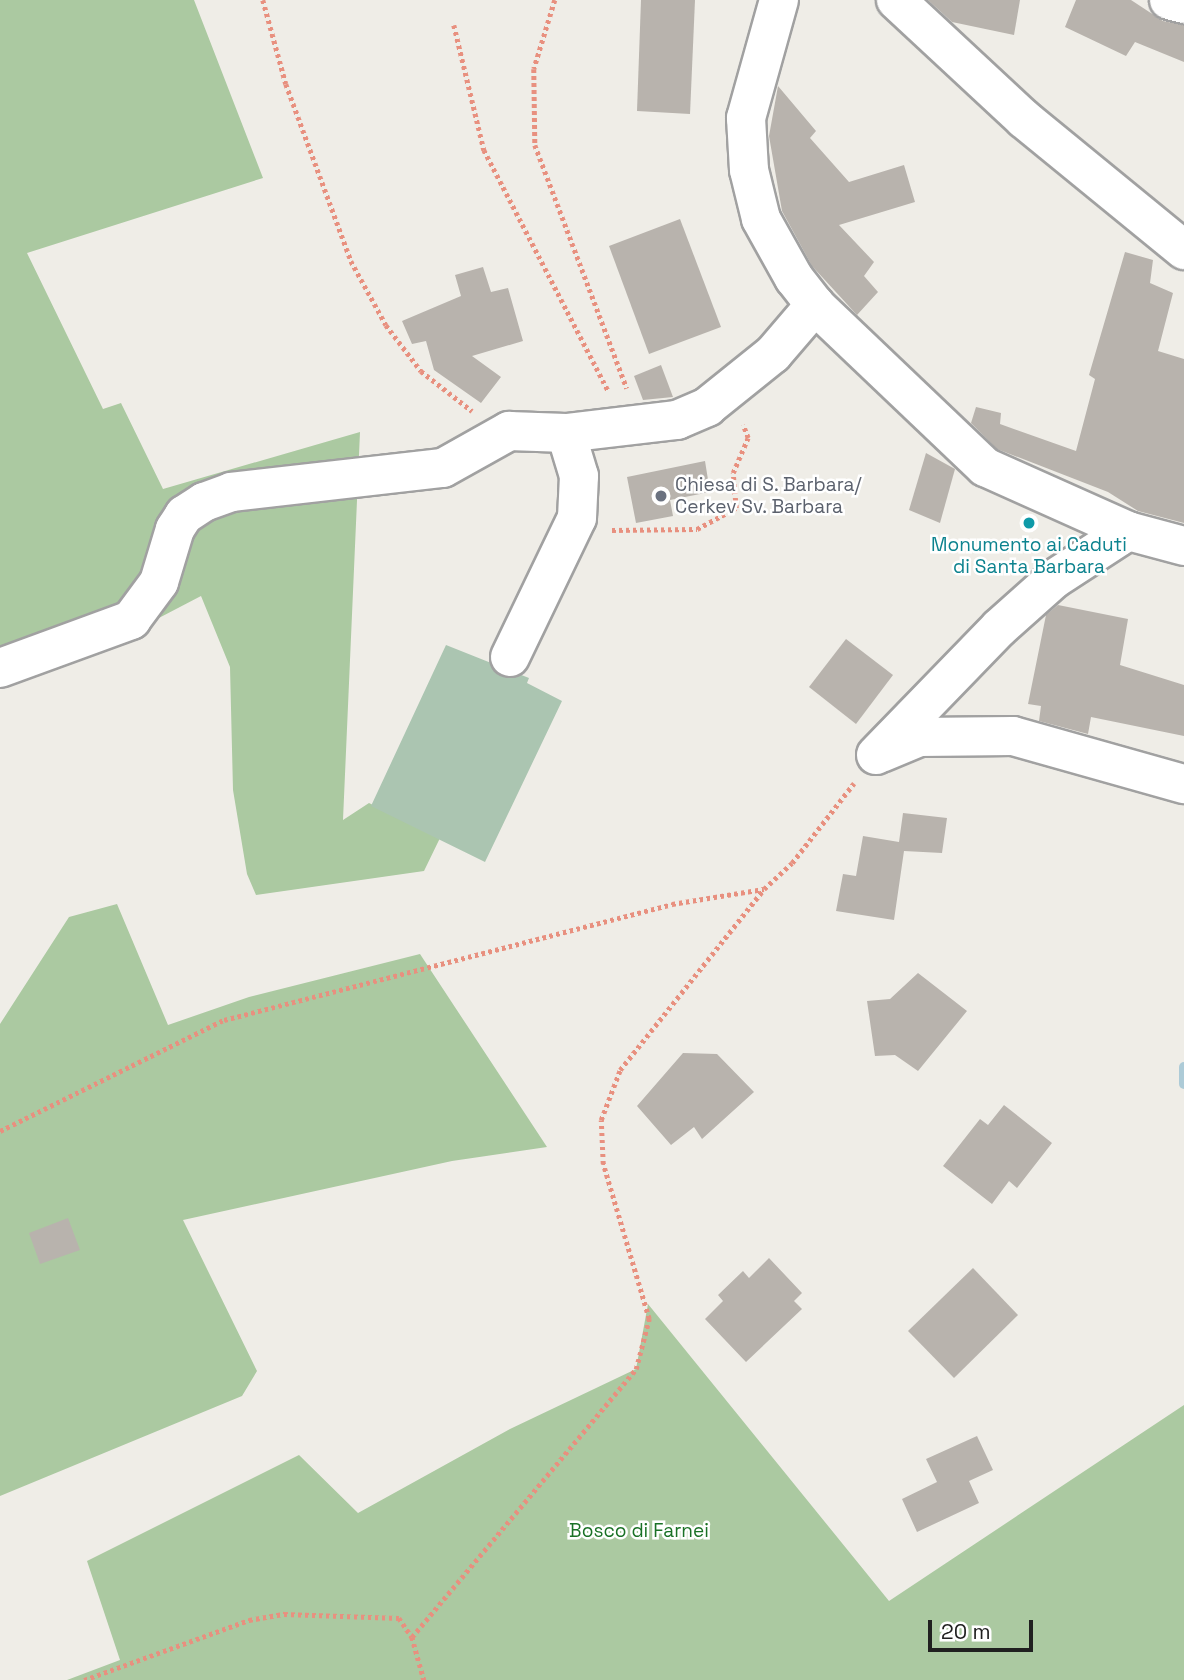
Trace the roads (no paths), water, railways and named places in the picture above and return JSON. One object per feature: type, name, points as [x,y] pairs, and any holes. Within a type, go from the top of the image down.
[{"type":"street","points":[[779,0],[746,118],[749,170],[761,219],[815,305],[985,467],[1128,531],[1184,546]]},
{"type":"street","points":[[895,0],[1024,119],[1184,250]]},
{"type":"street","points":[[1169,0],[1184,4]]},
{"type":"street","points":[[0,668],[131,620],[145,608],[159,582],[175,529],[184,515],[204,502],[231,492],[443,468],[509,431],[566,433],[633,428],[707,407],[774,354],[815,305]]},
{"type":"street","points":[[510,657],[571,530],[579,475],[566,433]]},
{"type":"street","points":[[1128,531],[1054,579],[999,628],[876,755],[919,737],[1013,736],[1184,784]]},
{"type":"waterway","points":[[1184,1067],[1184,1084]]},
{"type":"place","name":"Chiesa di S. Barbara/ Cerkev Sv. Barbara","points":[[661,496]]},
{"type":"place","name":"Monumento ai Caduti di Santa Barbara","points":[[1029,523]]},
{"type":"park label","name":"Bosco di Farnei","points":[[639,1531]]}]
